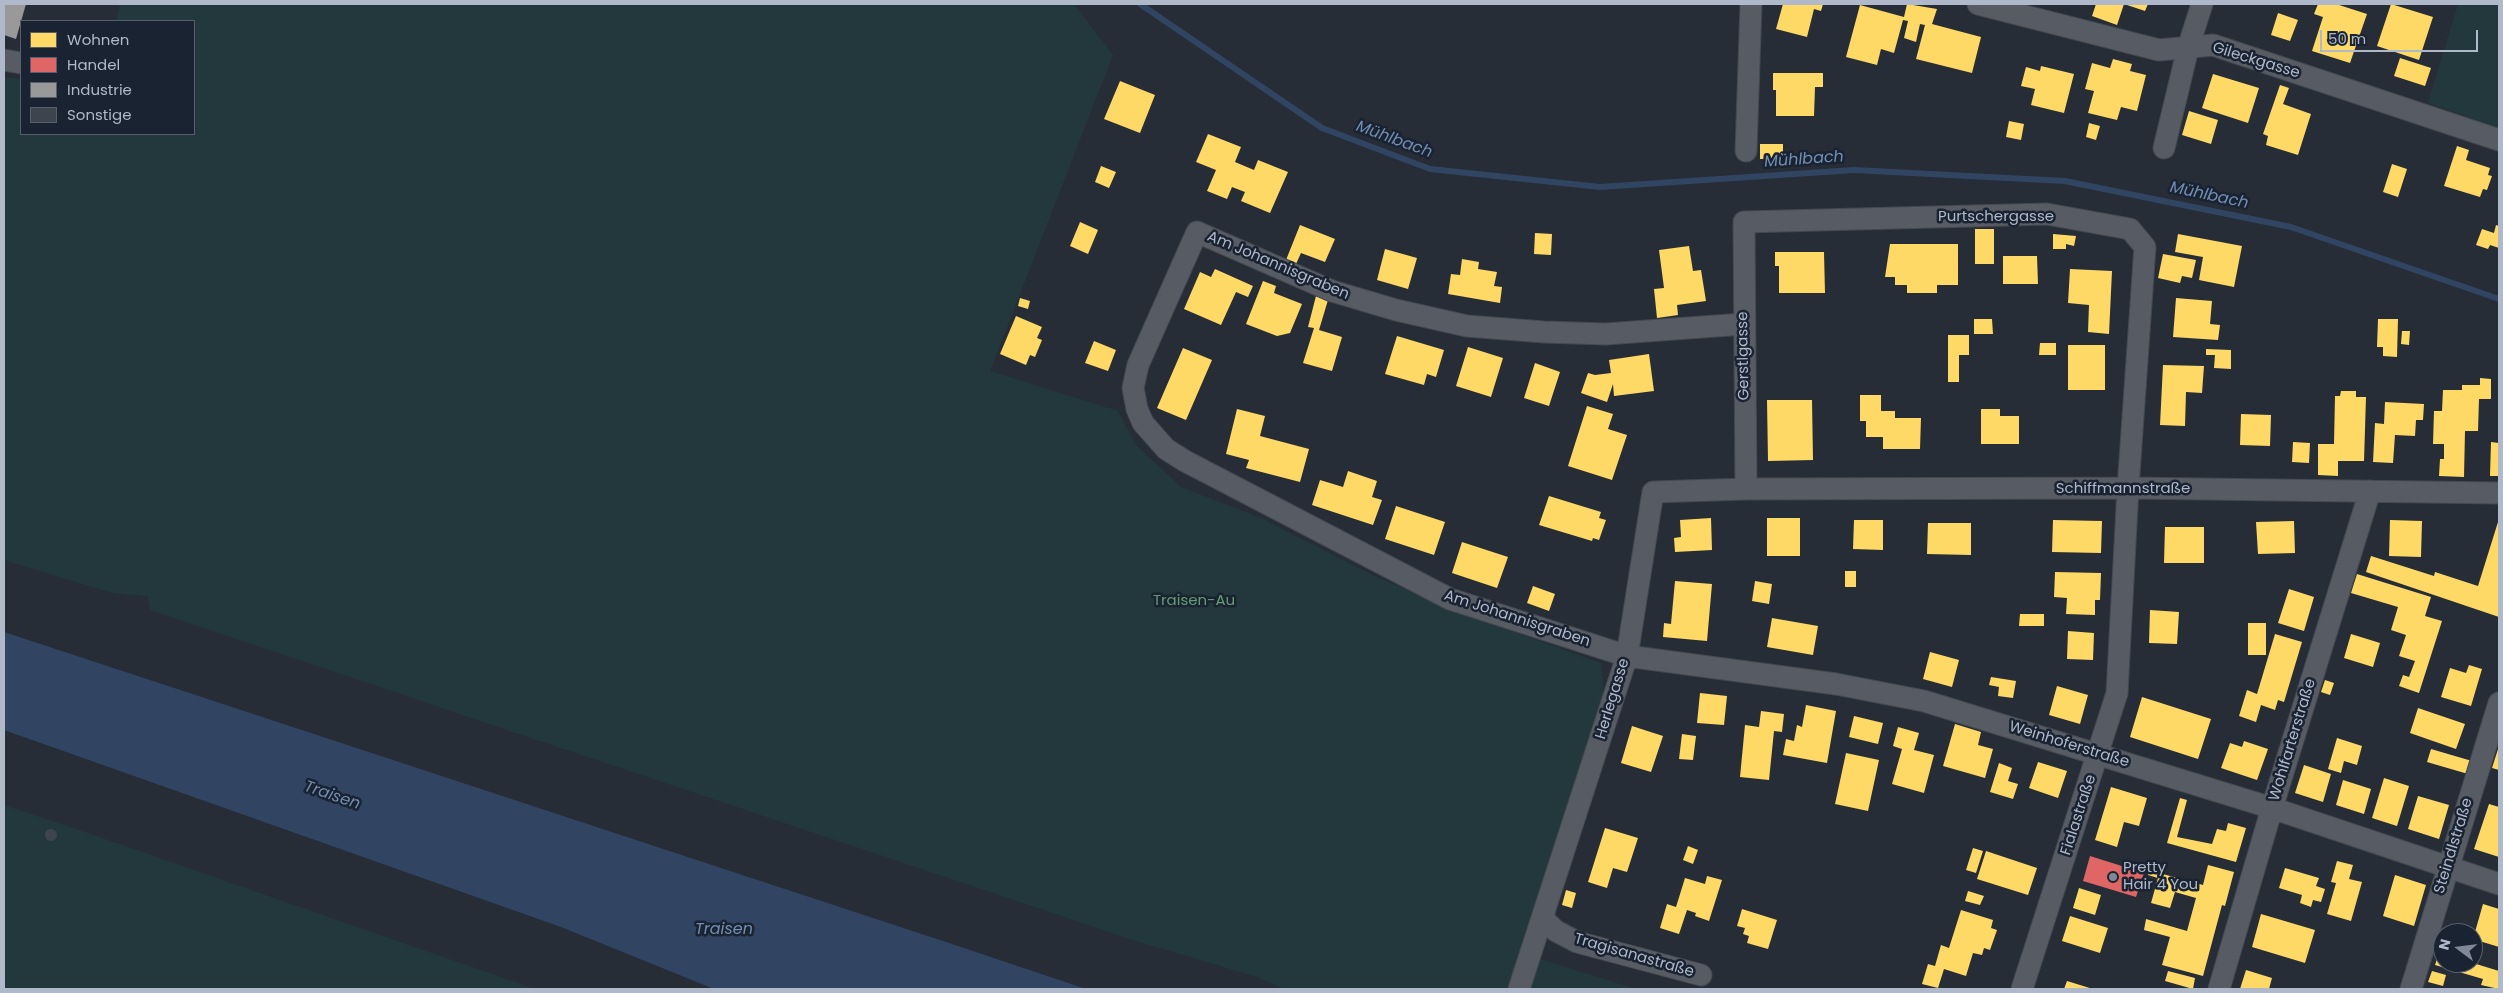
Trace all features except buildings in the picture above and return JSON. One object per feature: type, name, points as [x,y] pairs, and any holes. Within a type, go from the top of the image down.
[{"type":"street","points":[[1746,151],[1751,4]]},
{"type":"street","name":"Gileckgasse","points":[[1978,4],[2160,50],[2213,45],[2499,140]]},
{"type":"street","points":[[2164,148],[2188,48],[2202,4]]},
{"type":"street","points":[[4,60],[20,63]]},
{"type":"street","name":"Purtschergasse","points":[[1744,222],[2047,214],[2130,229],[2145,247],[2128,488]]},
{"type":"street","name":"Gerstlgasse","points":[[1744,222],[1746,489]]},
{"type":"street","name":"Am Johannisgraben","points":[[1627,656],[1450,600],[1185,461],[1166,449],[1144,422],[1137,408],[1134,388],[1138,365],[1197,232],[1332,291],[1396,310],[1467,326],[1544,332],[1606,334],[1744,324]]},
{"type":"street","name":"Schiffmannstraße","points":[[1746,489],[2128,488],[2499,493]]},
{"type":"street","name":"Fialastraße","points":[[2022,989],[2118,694],[2128,488]]},
{"type":"street","name":"Herlegasse","points":[[1519,989],[1627,656],[1653,492],[1746,489]]},
{"type":"street","name":"Wohlfarterstraße","points":[[2219,989],[2272,808],[2370,491]]},
{"type":"street","name":"Weinhoferstraße","points":[[1627,656],[1836,684],[1924,701],[2272,808],[2499,884]]},
{"type":"street","name":"Steindlstraße","points":[[2411,989],[2499,703]]},
{"type":"street","name":"Tragisanastraße","points":[[1543,919],[1556,932],[1577,942],[1700,975]]},
{"type":"green space","name":"Traisen-Au","points":[[120,4],[1074,4],[1113,55],[990,371],[1118,411],[1136,445],[1181,487],[1261,518],[1376,577],[1483,621],[1601,663],[1604,695],[1526,954],[1508,989],[1285,989],[1254,976],[1136,941],[150,610],[148,596],[112,593],[4,560],[4,77],[20,79],[20,135],[195,135],[195,20],[116,20]]},
{"type":"green space","points":[[2458,4],[2499,4],[2499,128],[2428,103]]},
{"type":"green space","points":[[4,805],[85,832],[535,989],[4,989]]},
{"type":"green space","points":[[1540,959],[1636,989],[1530,989]]},
{"type":"water","name":"Traisen","points":[[4,632],[1086,989],[714,989],[561,927],[4,730]]},
{"type":"waterway","name":"Mühlbach","points":[[1140,4],[1322,128],[1430,169],[1600,187],[1854,170],[2065,181],[2291,227],[2499,299]]},
{"type":"place","name":"Pretty Hair 4 You","points":[[2113,877]]}]
